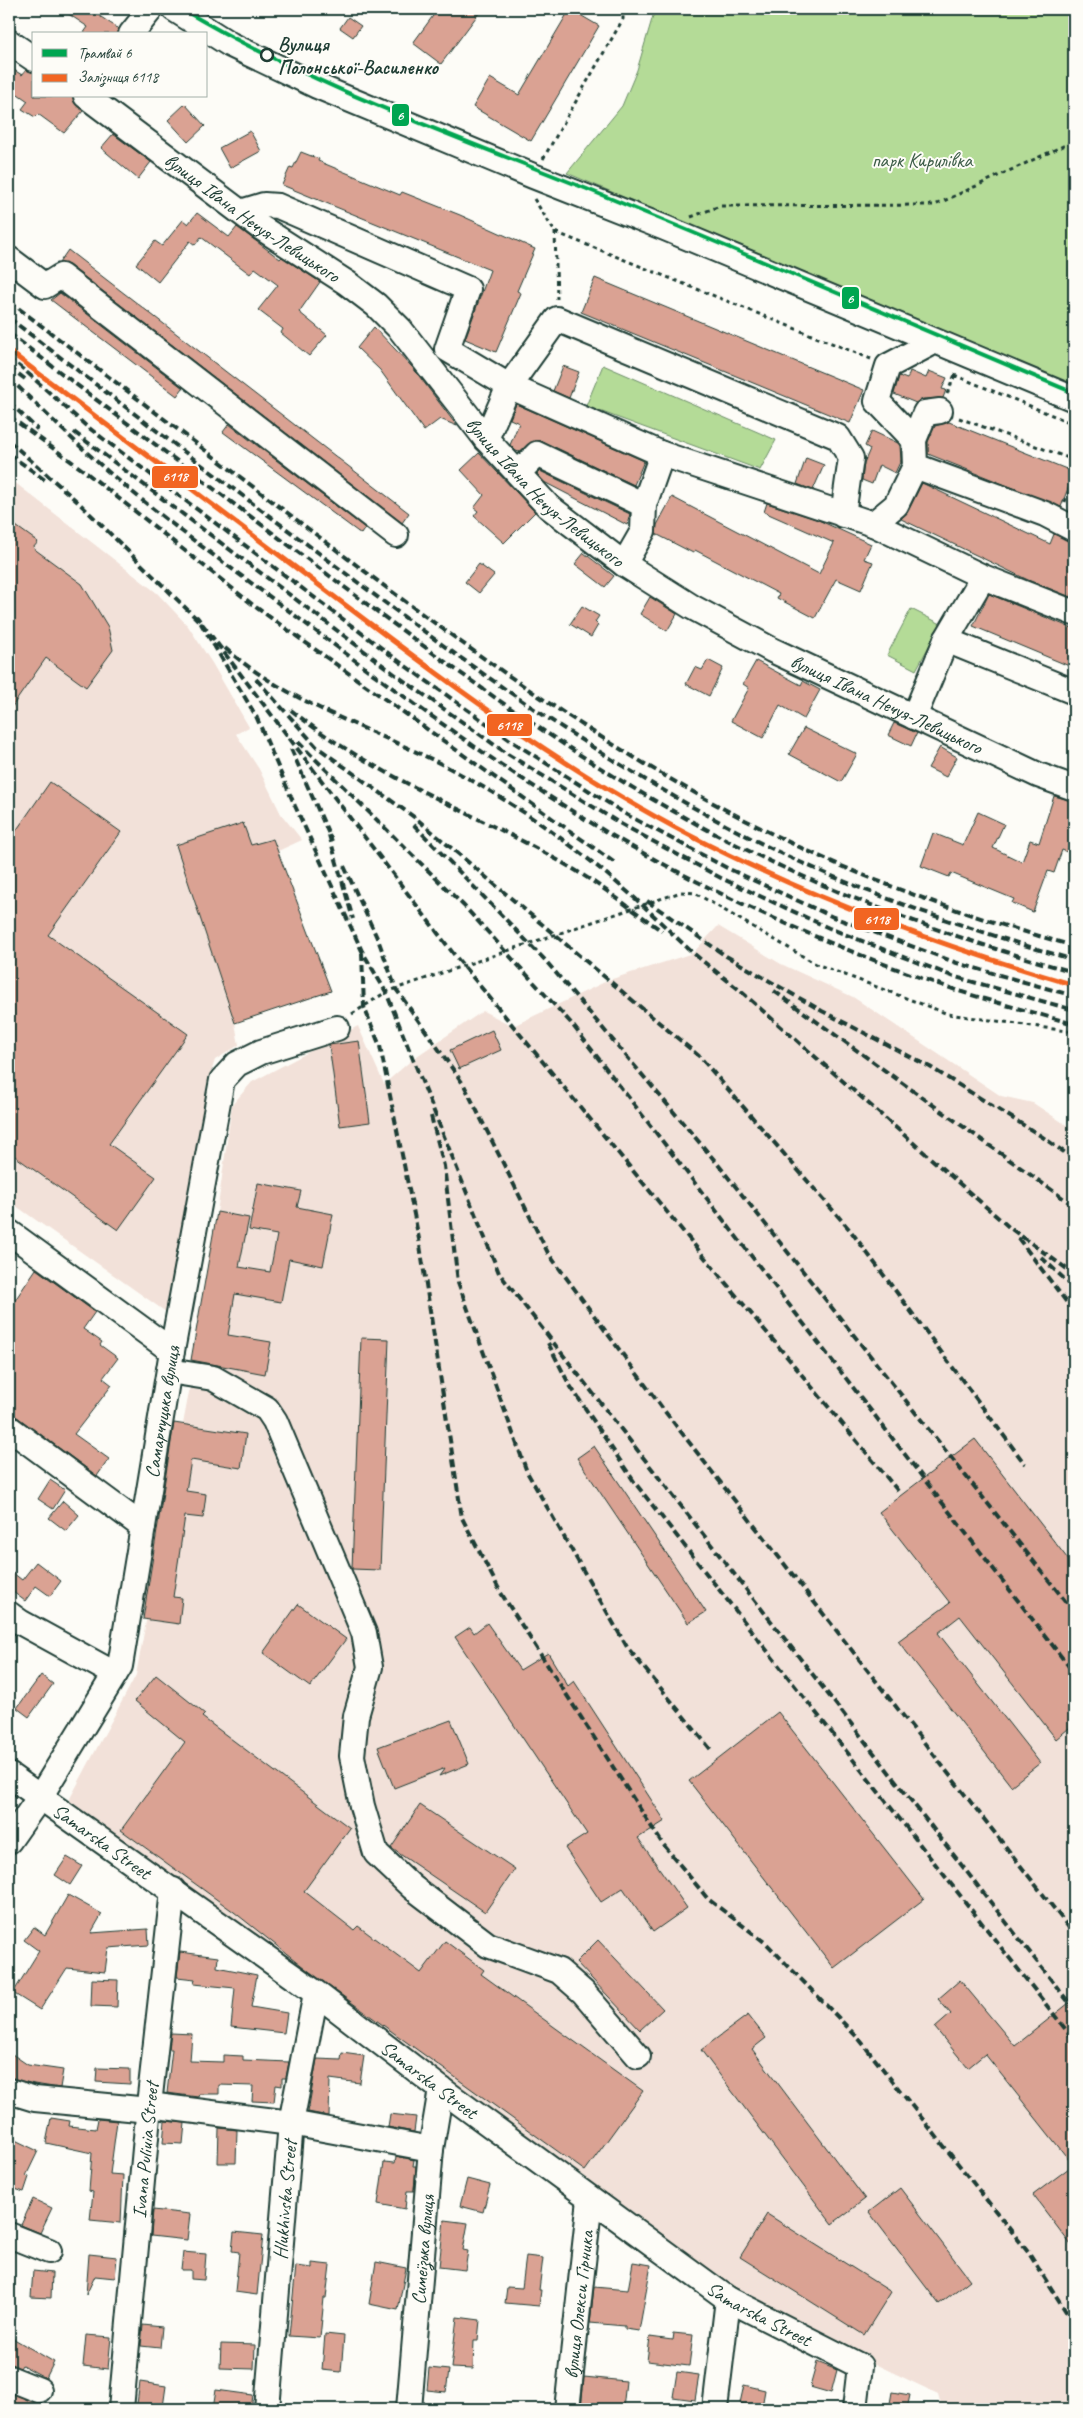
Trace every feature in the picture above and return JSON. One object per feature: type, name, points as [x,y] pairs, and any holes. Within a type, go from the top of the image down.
[{"type":"street","points":[[133,32],[151,9]]},
{"type":"street","points":[[174,9],[263,62],[532,185],[665,228],[1074,399]]},
{"type":"street","name":"вулиця Івана Нечуя-Левицького","points":[[89,98],[241,212],[347,283],[376,305],[400,329],[486,439],[548,506],[624,564],[692,607],[772,650],[1038,775],[1074,788]]},
{"type":"street","points":[[241,212],[264,205],[278,206],[468,289],[447,350],[509,386],[662,454],[873,524],[984,577],[1074,612]]},
{"type":"street","points":[[9,259],[46,286],[61,276],[396,535]]},
{"type":"street","points":[[486,439],[509,386],[557,319],[838,437],[851,458],[843,515]]},
{"type":"street","points":[[914,440],[877,401],[888,366],[928,345],[931,340]]},
{"type":"street","points":[[873,524],[896,505],[915,466],[914,440],[925,413],[940,411]]},
{"type":"street","points":[[518,473],[537,454],[644,505]]},
{"type":"street","points":[[624,564],[643,531],[644,505],[662,454]]},
{"type":"street","points":[[915,466],[1045,514],[1074,529]]},
{"type":"street","points":[[914,717],[946,640],[984,577]]},
{"type":"street","points":[[946,640],[1074,692]]},
{"type":"street","name":"Самарчуцька вулиця","points":[[9,1841],[40,1797],[120,1666],[170,1361],[222,1080],[237,1064],[261,1052],[337,1028]]},
{"type":"street","points":[[9,1232],[170,1361],[213,1378],[267,1410],[275,1421],[364,1633],[370,1667],[356,1716],[352,1756],[362,1806],[376,1853],[412,1887],[488,1945],[559,1971],[583,1992],[638,2056]]},
{"type":"street","points":[[9,1428],[143,1526]]},
{"type":"street","points":[[9,1614],[20,1622],[115,1674]]},
{"type":"street","name":"Samarska Street","points":[[9,1775],[316,1993],[441,2089],[728,2299],[860,2366],[855,2409]]},
{"type":"street","name":"Ivana Puliuia Street","points":[[121,2409],[149,2108],[173,1890]]},
{"type":"street","name":"Hlukhivska Street","points":[[267,2409],[291,2123],[316,1993]]},
{"type":"street","name":"Симеїзька вулиця","points":[[410,2409],[431,2149],[441,2089]]},
{"type":"street","points":[[9,2091],[35,2099],[149,2108],[291,2123],[431,2149]]},
{"type":"street","name":"вулиця Олекси Гірника","points":[[567,2409],[590,2199]]},
{"type":"street","points":[[9,2234],[49,2251]]},
{"type":"street","points":[[715,2409],[728,2299]]},
{"type":"street","points":[[9,2378],[39,2390]]},
{"type":"path","points":[[557,319],[555,232],[532,185],[624,19],[622,9]]},
{"type":"path","points":[[665,228],[720,206],[935,206],[1074,141]]},
{"type":"path","points":[[555,232],[888,366]]},
{"type":"path","points":[[964,353],[940,411],[1074,460]]},
{"type":"path","points":[[954,375],[1074,424]]},
{"type":"path","points":[[337,1028],[355,1012],[386,992],[681,892],[695,893],[816,964],[948,1014],[1074,1032]]},
{"type":"shaded area","points":[[9,478],[157,593],[188,626],[212,663],[249,727],[236,734],[259,769],[281,814],[302,840],[278,851],[331,991],[235,1023],[239,1045],[215,1060],[206,1088],[178,1305],[166,1312],[9,1201]]},
{"type":"shaded area","points":[[718,926],[781,964],[853,997],[1001,1096],[1033,1103],[1074,1130],[1074,2409],[942,2409],[938,2394],[730,2295],[67,1804],[136,1675],[201,1328],[232,1105],[252,1082],[358,1026],[384,1084],[414,1058],[483,1011],[513,1026],[609,980],[693,953]]},
{"type":"green space","name":"парк Кирилівка","points":[[655,9],[1074,9],[1074,388],[567,173],[622,106],[637,70]]},
{"type":"green space","points":[[603,365],[776,440],[760,470],[586,406]]},
{"type":"green space","points":[[911,609],[941,624],[916,670],[887,655]]},
{"type":"building","points":[[61,9],[89,9],[119,29],[118,32],[84,32],[88,27]]},
{"type":"building","points":[[438,9],[482,9],[441,64],[413,43]]},
{"type":"building","points":[[570,9],[599,26],[531,141],[473,107],[490,78],[519,95]]},
{"type":"building","points":[[348,17],[361,26],[353,37],[340,28]]},
{"type":"building","points":[[9,67],[22,75],[26,70],[32,72],[32,98],[73,98],[74,102],[83,111],[64,133],[38,114],[35,117],[22,109],[28,101],[9,88]]},
{"type":"building","points":[[185,104],[205,126],[188,142],[168,120]]},
{"type":"building","points":[[250,131],[261,151],[230,168],[219,148]]},
{"type":"building","points":[[113,134],[151,162],[138,179],[101,148]]},
{"type":"building","points":[[301,152],[400,195],[402,192],[460,215],[535,249],[517,291],[521,293],[496,352],[465,339],[490,270],[282,185],[290,167],[293,168]]},
{"type":"building","points":[[197,213],[229,237],[237,227],[280,259],[282,257],[320,282],[299,312],[327,335],[309,356],[281,333],[283,329],[258,310],[278,285],[255,268],[250,274],[201,237],[195,245],[190,241],[158,282],[136,264],[155,241],[162,246],[183,220],[188,224]]},
{"type":"building","points":[[68,250],[409,513],[402,523],[69,265],[59,263]]},
{"type":"building","points":[[595,278],[864,390],[850,423],[581,312]]},
{"type":"building","points":[[60,293],[183,388],[177,396],[51,300]]},
{"type":"building","points":[[374,327],[413,368],[457,426],[440,419],[424,431],[380,370],[357,348]]},
{"type":"building","points":[[563,366],[579,372],[569,398],[553,391]]},
{"type":"building","points":[[910,371],[926,378],[929,371],[947,378],[942,389],[946,390],[943,398],[923,399],[916,403],[894,394],[899,376],[907,379]]},
{"type":"building","points":[[516,404],[644,461],[634,485],[542,441],[534,441],[519,452],[516,451],[510,445],[519,423],[510,419]]},
{"type":"building","points":[[949,422],[1074,472],[1061,507],[928,454],[928,442],[935,426]]},
{"type":"building","points":[[229,424],[365,528],[361,534],[223,432]]},
{"type":"building","points":[[872,431],[898,443],[901,460],[895,473],[879,465],[872,484],[862,480],[864,463],[870,449],[865,446]]},
{"type":"building","points":[[479,453],[535,512],[504,543],[474,516],[478,511],[474,508],[484,495],[461,470]]},
{"type":"building","points":[[806,458],[824,465],[813,490],[797,484]]},
{"type":"building","points":[[540,471],[630,514],[627,525],[544,482],[537,474]]},
{"type":"building","points":[[922,483],[1050,544],[1054,534],[1073,542],[1069,553],[1074,555],[1074,588],[1071,597],[1028,580],[901,519],[908,511]]},
{"type":"building","points":[[672,497],[819,574],[834,543],[764,512],[767,503],[816,519],[871,544],[864,559],[873,562],[861,590],[836,579],[815,618],[777,598],[779,594],[695,550],[693,553],[656,534],[657,525]]},
{"type":"building","points":[[9,521],[38,542],[33,548],[82,584],[108,627],[113,650],[86,687],[46,658],[9,711]]},
{"type":"building","points":[[584,553],[614,576],[605,587],[575,564]]},
{"type":"building","points":[[479,564],[494,575],[479,593],[465,582]]},
{"type":"building","points":[[989,594],[1074,629],[1074,668],[973,626]]},
{"type":"building","points":[[650,597],[677,614],[667,631],[640,614]]},
{"type":"building","points":[[582,606],[599,616],[595,622],[598,625],[591,637],[570,624]]},
{"type":"building","points":[[708,660],[723,668],[709,696],[686,684],[695,667],[702,670]]},
{"type":"building","points":[[756,661],[801,685],[803,681],[820,690],[804,719],[780,705],[763,738],[731,721],[749,688],[743,684]]},
{"type":"building","points":[[894,723],[917,733],[911,746],[888,735]]},
{"type":"building","points":[[804,728],[857,754],[841,782],[789,754]]},
{"type":"building","points":[[940,747],[957,757],[946,777],[928,768]]},
{"type":"building","points":[[50,782],[121,832],[48,935],[188,1034],[109,1144],[156,1177],[118,1230],[9,1152],[9,841]]},
{"type":"building","points":[[1054,796],[1074,801],[1074,830],[1067,852],[1062,850],[1054,873],[1048,871],[1033,912],[1012,903],[1014,899],[951,873],[949,877],[921,866],[933,833],[963,845],[978,812],[1004,824],[993,848],[1022,862],[1030,840],[1039,843]]},
{"type":"building","points":[[243,823],[251,845],[273,839],[331,991],[235,1023],[176,845]]},
{"type":"building","points":[[492,1030],[501,1050],[459,1069],[450,1050]]},
{"type":"building","points":[[359,1041],[370,1122],[340,1126],[329,1045]]},
{"type":"building","points":[[258,1183],[301,1191],[297,1207],[333,1214],[323,1266],[289,1259],[281,1302],[235,1294],[228,1335],[271,1342],[265,1374],[191,1360],[217,1212],[249,1218],[239,1267],[270,1272],[277,1235],[249,1230]]},
{"type":"building","points":[[36,1269],[95,1312],[83,1329],[102,1342],[100,1345],[118,1358],[103,1378],[112,1385],[74,1434],[109,1459],[97,1476],[17,1417],[9,1414],[9,1309]]},
{"type":"building","points":[[361,1338],[389,1339],[380,1570],[352,1569]]},
{"type":"building","points":[[174,1423],[246,1434],[241,1468],[191,1460],[186,1491],[206,1494],[203,1518],[185,1516],[173,1597],[182,1598],[179,1624],[143,1619]]},
{"type":"building","points":[[975,1439],[1074,1567],[1074,1724],[1056,1739],[960,1616],[938,1633],[1040,1763],[1011,1786],[898,1641],[950,1603],[879,1512]]},
{"type":"building","points":[[594,1446],[706,1612],[688,1623],[577,1458]]},
{"type":"building","points":[[50,1480],[65,1490],[53,1509],[38,1499]]},
{"type":"building","points":[[63,1501],[79,1515],[66,1531],[49,1518]]},
{"type":"building","points":[[36,1562],[61,1581],[50,1596],[36,1586],[25,1601],[9,1589],[9,1570],[22,1580]]},
{"type":"building","points":[[298,1604],[346,1639],[310,1687],[263,1653]]},
{"type":"building","points":[[487,1623],[520,1670],[548,1653],[568,1686],[574,1681],[665,1821],[638,1838],[687,1908],[653,1932],[623,1888],[601,1902],[565,1848],[587,1834],[455,1637],[470,1627],[474,1633]]},
{"type":"building","points":[[41,1675],[53,1684],[29,1717],[17,1708]]},
{"type":"building","points":[[156,1675],[205,1714],[202,1717],[350,1828],[304,1891],[354,1930],[358,1926],[421,1973],[445,1941],[484,1970],[481,1974],[643,2091],[585,2171],[315,1976],[234,1912],[121,1830],[185,1742],[135,1701]]},
{"type":"building","points":[[778,1712],[924,1899],[834,1968],[689,1781]]},
{"type":"building","points":[[451,1720],[469,1764],[439,1776],[445,1768],[394,1788],[378,1747]]},
{"type":"building","points":[[420,1805],[515,1869],[485,1912],[391,1848]]},
{"type":"building","points":[[67,1857],[82,1866],[70,1885],[55,1875]]},
{"type":"building","points":[[68,1895],[102,1914],[91,1933],[148,1929],[149,1945],[108,1948],[105,1972],[67,1968],[40,2010],[13,1993],[39,1951],[24,1940],[34,1927],[45,1935]]},
{"type":"building","points":[[598,1940],[663,2009],[640,2030],[576,1962]]},
{"type":"building","points":[[180,1952],[218,1957],[217,1967],[257,1975],[251,2007],[287,2013],[284,2033],[231,2027],[235,1988],[194,1984],[195,1979],[177,1977]]},
{"type":"building","points":[[92,1979],[118,1980],[117,2007],[91,2006]]},
{"type":"building","points":[[960,1980],[1015,2046],[1074,1999],[1074,2249],[1033,2195],[1073,2165],[985,2054],[968,2068],[935,2028],[951,2014],[938,1999]]},
{"type":"building","points":[[748,2015],[766,2038],[752,2049],[865,2199],[832,2224],[701,2050]]},
{"type":"building","points":[[171,2033],[192,2034],[190,2061],[223,2062],[223,2055],[243,2056],[243,2060],[289,2062],[286,2078],[282,2078],[282,2086],[276,2085],[274,2102],[252,2101],[253,2086],[219,2085],[219,2094],[199,2094],[198,2097],[167,2093],[172,2049],[169,2049]]},
{"type":"building","points":[[9,2052],[28,2065],[63,2070],[60,2088],[9,2078]]},
{"type":"building","points":[[342,2053],[364,2056],[360,2083],[330,2079],[329,2116],[308,2112],[317,2059],[341,2060]]},
{"type":"building","points":[[97,2068],[130,2069],[130,2084],[96,2082]]},
{"type":"building","points":[[390,2114],[416,2117],[414,2132],[388,2127]]},
{"type":"building","points":[[51,2118],[70,2121],[69,2126],[96,2129],[98,2119],[117,2121],[110,2174],[123,2175],[121,2223],[90,2220],[93,2192],[89,2191],[92,2153],[46,2143]]},
{"type":"building","points":[[165,2121],[185,2123],[183,2144],[163,2143]]},
{"type":"building","points":[[219,2128],[237,2130],[236,2163],[218,2163]]},
{"type":"building","points":[[15,2140],[38,2151],[26,2176],[29,2177],[24,2192],[9,2187],[9,2178],[14,2163],[9,2161],[9,2154]]},
{"type":"building","points":[[396,2156],[414,2160],[413,2166],[416,2166],[414,2191],[407,2191],[405,2209],[378,2204],[384,2162],[395,2163]]},
{"type":"building","points":[[467,2179],[490,2185],[483,2212],[460,2206]]},
{"type":"building","points":[[900,2188],[970,2280],[939,2304],[869,2212]]},
{"type":"building","points":[[33,2199],[52,2208],[40,2233],[21,2225]]},
{"type":"building","points":[[153,2210],[190,2214],[187,2240],[151,2236]]},
{"type":"building","points":[[767,2214],[891,2292],[864,2335],[740,2257]]},
{"type":"building","points":[[444,2220],[468,2223],[463,2250],[468,2251],[465,2270],[439,2267]]},
{"type":"building","points":[[234,2232],[263,2235],[257,2295],[235,2292],[239,2252],[232,2251]]},
{"type":"building","points":[[183,2252],[206,2254],[204,2280],[191,2279],[191,2270],[181,2270]]},
{"type":"building","points":[[89,2254],[117,2257],[115,2278],[95,2276],[86,2295]]},
{"type":"building","points":[[526,2256],[543,2258],[539,2306],[505,2303],[507,2287],[522,2288]]},
{"type":"building","points":[[376,2262],[406,2268],[398,2310],[369,2304]]},
{"type":"building","points":[[633,2262],[651,2265],[639,2331],[625,2329],[625,2326],[590,2323],[594,2287],[628,2290]]},
{"type":"building","points":[[312,2263],[330,2265],[320,2338],[289,2336],[296,2266],[312,2268]]},
{"type":"building","points":[[33,2271],[52,2273],[51,2298],[31,2297]]},
{"type":"building","points":[[457,2317],[480,2320],[478,2340],[474,2340],[473,2369],[451,2368]]},
{"type":"building","points":[[143,2325],[162,2327],[160,2348],[141,2346]]},
{"type":"building","points":[[673,2333],[693,2335],[689,2366],[647,2361],[650,2337],[672,2340]]},
{"type":"building","points":[[325,2334],[344,2336],[341,2372],[322,2370]]},
{"type":"building","points":[[86,2335],[111,2337],[108,2369],[83,2366]]},
{"type":"building","points":[[9,2336],[54,2362],[46,2378],[22,2365],[20,2368],[9,2363]]},
{"type":"building","points":[[221,2344],[255,2345],[254,2369],[220,2368]]},
{"type":"building","points":[[817,2362],[837,2370],[831,2393],[810,2387]]},
{"type":"building","points":[[429,2368],[449,2370],[446,2392],[427,2390]]},
{"type":"building","points":[[677,2372],[699,2375],[695,2400],[673,2397]]},
{"type":"building","points":[[584,2377],[626,2381],[623,2409],[581,2409]]},
{"type":"building","points":[[140,2382],[166,2386],[163,2407],[137,2404]]},
{"type":"building","points":[[744,2385],[765,2390],[762,2407],[740,2403]]},
{"type":"building","points":[[216,2390],[253,2395],[251,2409],[213,2409]]},
{"type":"building","points":[[892,2392],[910,2395],[907,2409],[889,2409]]},
{"type":"building","points":[[13,2394],[38,2403],[51,2409],[9,2409]]},
{"type":"railway","points":[[9,301],[416,610],[524,686],[635,758],[692,792],[829,861],[950,908],[1074,946]]},
{"type":"railway","points":[[9,318],[375,596],[488,677],[603,754],[723,824],[820,871],[891,900],[964,926],[1074,960]]},
{"type":"railway","points":[[9,333],[212,488],[481,688],[581,756],[633,788],[739,846],[820,884],[946,932],[1074,972]]},
{"type":"railway","points":[[9,356],[85,425],[404,665],[513,742],[627,815],[727,868],[833,917],[957,963],[1074,996]]},
{"type":"railway","points":[[9,367],[25,379]]},
{"type":"railway","points":[[9,378],[114,477],[193,540],[454,732],[532,786],[613,836],[693,880],[818,938],[904,972],[963,992],[1074,1024]]},
{"type":"railway","points":[[9,402],[38,430]]},
{"type":"railway","points":[[9,416],[83,470],[257,608],[615,863]]},
{"type":"railway","points":[[74,432],[396,675],[506,753],[621,824],[721,878],[829,928],[952,976],[1074,1010]]},
{"type":"railway","points":[[9,441],[79,503],[201,623]]},
{"type":"railway","points":[[9,454],[45,480]]},
{"type":"railway","points":[[898,1491],[456,957],[197,617],[256,716],[362,951],[386,992],[499,1273],[1074,2009]]},
{"type":"railway","points":[[225,648],[281,688],[310,704],[432,759],[462,775],[524,813],[565,842],[605,872],[692,952],[737,988],[1010,1228],[1074,1274]]},
{"type":"railway","points":[[256,679],[317,747],[418,820],[700,1057],[850,1230],[1025,1464]]},
{"type":"railway","points":[[291,710],[323,734],[391,775],[580,873],[662,931]]},
{"type":"railway","points":[[298,742],[464,906],[571,1023],[1074,1673]]},
{"type":"railway","points":[[291,749],[332,841]]},
{"type":"railway","points":[[414,825],[545,960],[716,1162],[1074,1612]]},
{"type":"railway","points":[[329,835],[353,919]]},
{"type":"railway","points":[[344,866],[379,942],[396,989],[464,1085],[548,1253],[663,1409],[1074,1934]]},
{"type":"railway","points":[[647,901],[726,956],[822,1011],[930,1067],[1041,1136],[1074,1159]]},
{"type":"railway","points":[[362,953],[364,1007],[380,1046],[419,1239],[462,1518],[501,1593],[662,1843],[708,1899],[767,1944],[859,2039],[1028,2252],[1074,2324]]},
{"type":"railway","points":[[774,991],[1074,1206]]},
{"type":"railway","points":[[431,1116],[444,1166],[458,1282],[527,1472],[627,1647],[712,1751]]},
{"type":"railway","points":[[1018,1238],[1074,1312]]},
{"type":"railway","points":[[1041,1257],[1074,1288]]},
{"type":"railway","points":[[548,1343],[569,1384],[635,1483],[1074,2040]]},
{"type":"tram line","name":"6","points":[[182,9],[280,61],[381,107],[648,214],[1074,393]]},
{"type":"rail line","name":"6118","points":[[9,351],[424,664],[553,755],[643,810],[735,858],[830,900],[926,937],[1074,985]]},
{"type":"place","name":"Вулиця Полонської-Василенко","points":[[267,55]]}]
